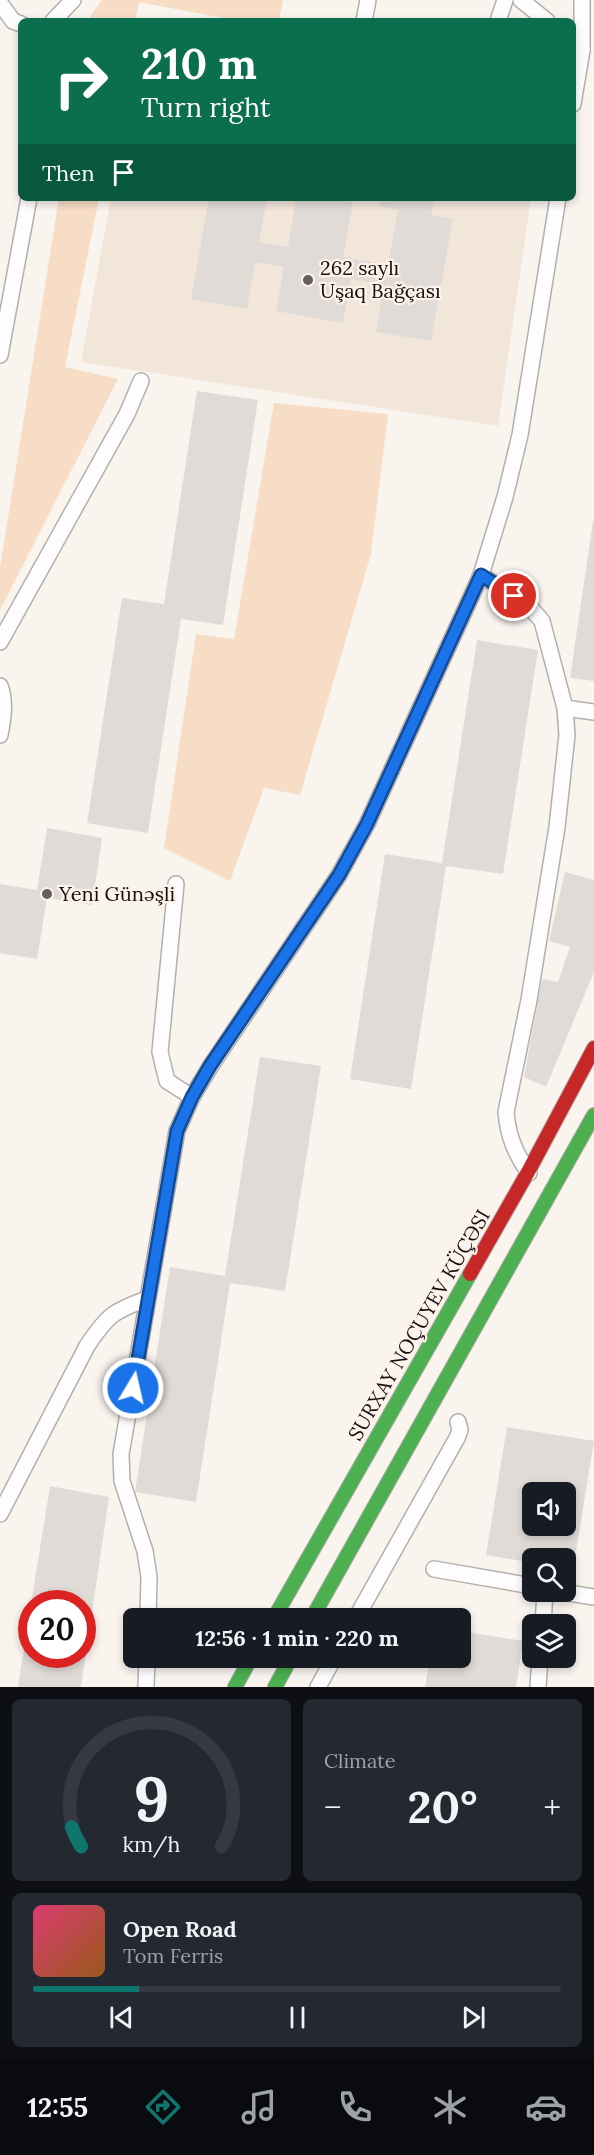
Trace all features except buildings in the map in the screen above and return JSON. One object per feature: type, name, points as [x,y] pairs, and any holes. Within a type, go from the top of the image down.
[{"type":"street","name":"SURXAY NOÇUYEV KÜÇƏSI","points":[[280,1608],[528,1172],[594,1048]]},
{"type":"street","points":[[318,1608],[594,1115]]},
{"type":"street","points":[[235,1687],[246,1668]]},
{"type":"street","points":[[275,1687],[285,1668]]},
{"type":"lane","points":[[56,18],[73,0]]},
{"type":"lane","points":[[365,18],[368,0]]},
{"type":"lane","points":[[499,18],[505,0]]},
{"type":"lane","points":[[521,0],[543,18]]},
{"type":"lane","points":[[577,46],[582,0]]},
{"type":"lane","points":[[0,3],[5,13],[18,23]]},
{"type":"lane","points":[[0,355],[28,201]]},
{"type":"lane","points":[[148,1608],[149,1577],[145,1551],[122,1481],[122,1463],[147,1299],[177,1131],[192,1097],[339,875],[367,824],[481,575],[505,497],[520,435],[558,201]]},
{"type":"lane","points":[[0,642],[127,414],[141,381]]},
{"type":"lane","points":[[481,575],[530,606],[542,621],[566,708],[567,735],[557,826],[530,1000],[506,1112],[511,1145],[528,1172],[554,1189]]},
{"type":"lane","points":[[0,686],[3,694],[0,735]]},
{"type":"lane","points":[[566,708],[594,712]]},
{"type":"lane","points":[[176,884],[160,1052],[167,1081],[192,1097]]},
{"type":"lane","points":[[0,1514],[93,1337],[105,1320],[121,1308],[147,1299]]},
{"type":"lane","points":[[362,1608],[457,1438],[460,1430],[458,1422]]},
{"type":"lane","points":[[434,1569],[522,1584]]},
{"type":"lane","points":[[576,1594],[594,1597]]},
{"type":"lane","points":[[146,1687],[147,1668]]},
{"type":"lane","points":[[318,1687],[328,1668]]},
{"type":"lane","points":[[538,1687],[539,1668]]},
{"type":"shaded area","points":[[102,0],[283,0],[280,18],[223,18],[139,2],[136,18],[89,18]]},
{"type":"shaded area","points":[[59,201],[98,201],[65,367],[118,379],[0,610],[0,568]]},
{"type":"shaded area","name":"262 saylı Uşaq Bağçası","points":[[110,201],[531,201],[498,426],[81,362]]},
{"type":"shaded area","points":[[274,403],[388,414],[371,554],[300,795],[264,788],[230,881],[164,848],[196,634],[234,639]]},
{"type":"traffic: fast","points":[[318,1608],[594,1115]]},
{"type":"traffic: fast","points":[[280,1608],[470,1274]]},
{"type":"traffic: fast","points":[[235,1687],[245,1668]]},
{"type":"traffic: fast","points":[[275,1687],[285,1668]]},
{"type":"traffic: jam","points":[[470,1274],[594,1048]]},
{"type":"place","name":"262 saylı Uşaq Bağçası","points":[[308,280]]},
{"type":"place","name":"Yeni Günəşli","points":[[47,894]]},
{"type":"route","points":[[133,1388],[177,1131],[192,1097],[210,1066],[339,875],[388,781],[481,575],[514,596]]}]
